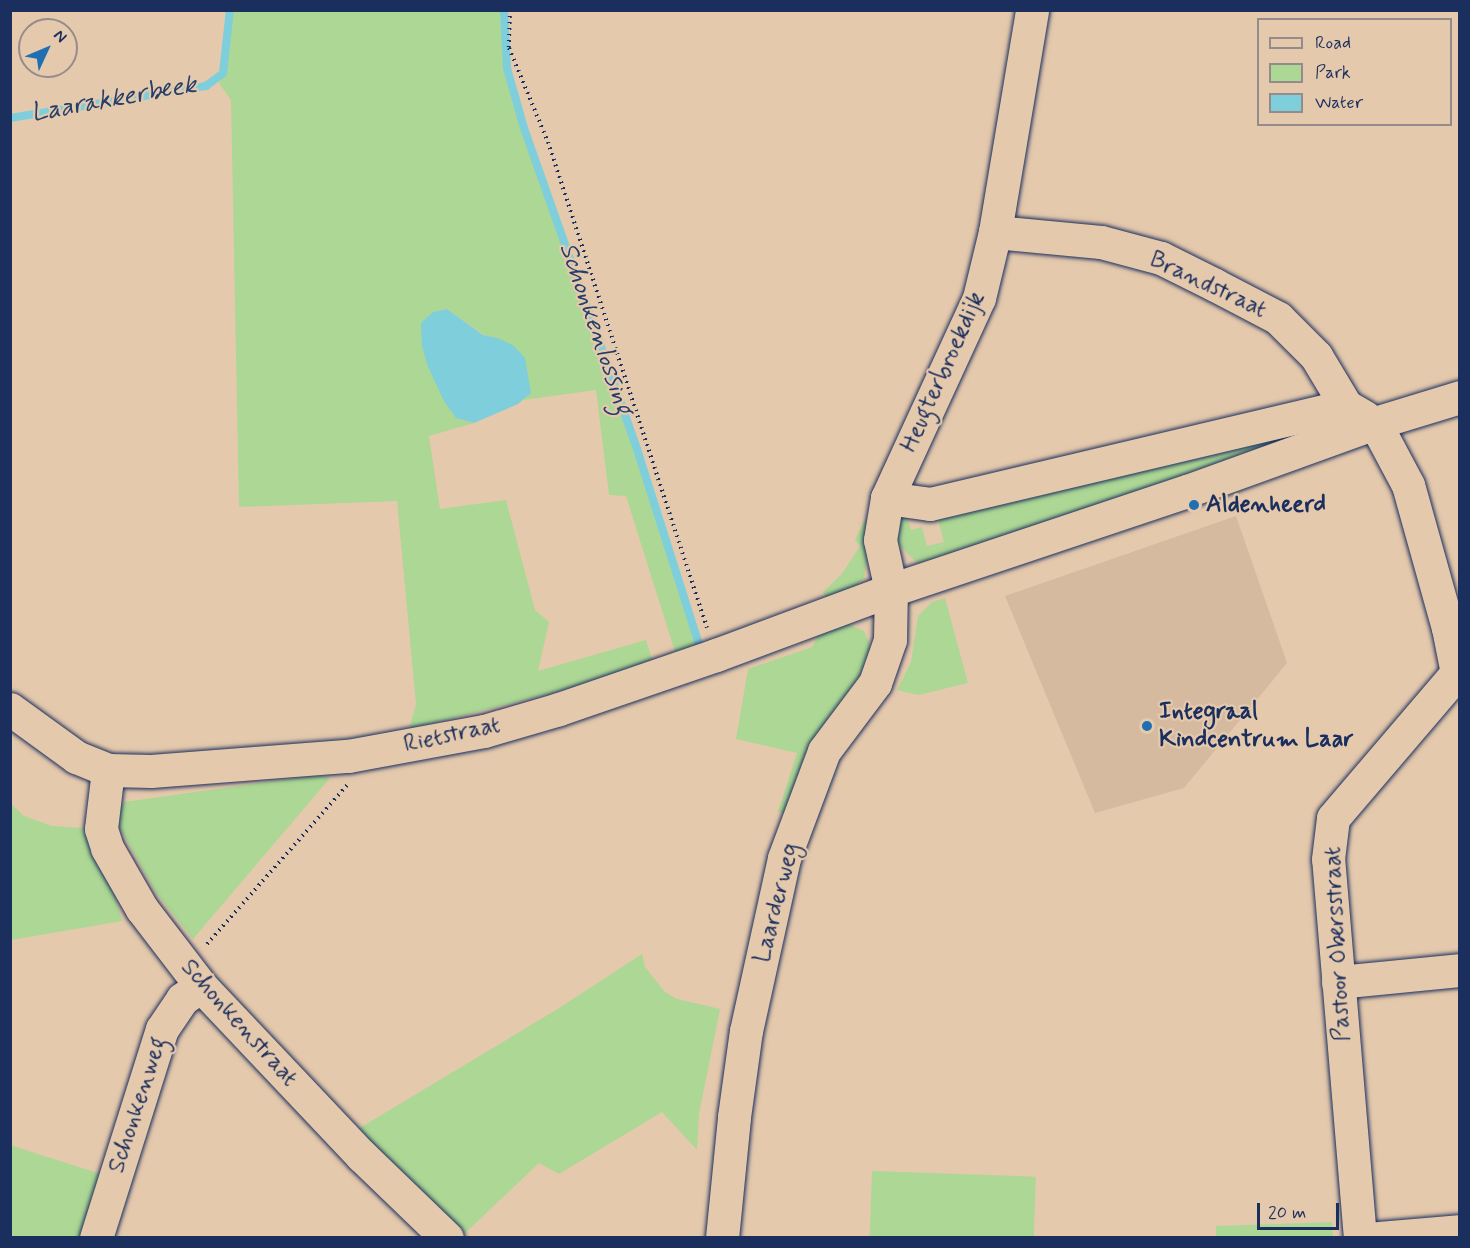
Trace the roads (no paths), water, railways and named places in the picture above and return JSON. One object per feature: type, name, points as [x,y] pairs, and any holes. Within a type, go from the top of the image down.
[{"type":"street","name":"Heugterbroekdijk","points":[[891,590],[880,540],[887,498],[979,298],[995,232],[1032,10]]},
{"type":"street","name":"Brandstraat","points":[[995,232],[1101,243],[1161,258],[1206,280],[1278,318],[1316,356],[1346,406],[1375,423]]},
{"type":"street","points":[[891,590],[1187,491],[1375,423],[1460,397]]},
{"type":"street","points":[[887,498],[930,504],[1346,406]]},
{"type":"street","name":"Pastoor Obersstraat","points":[[1360,1238],[1359,1200],[1328,859],[1334,818],[1458,673],[1448,627],[1408,485],[1375,423]]},
{"type":"street","name":"Rietstraat","points":[[10,709],[76,757],[108,770],[151,771],[348,756],[484,731],[559,710],[717,655],[891,590]]},
{"type":"street","name":"Laarderweg","points":[[722,1238],[734,1117],[746,1031],[784,858],[824,752],[875,683],[890,640],[891,590]]},
{"type":"street","name":"Schonkenstraat","points":[[108,770],[101,829],[108,848],[142,909],[194,976],[362,1156],[447,1238]]},
{"type":"street","points":[[1338,982],[1460,970]]},
{"type":"street","name":"Schonkenweg","points":[[96,1238],[162,1029],[194,976]]},
{"type":"street","points":[[1378,1238],[1460,1231]]},
{"type":"water","points":[[447,309],[483,335],[498,338],[514,346],[525,358],[531,393],[518,404],[474,423],[456,418],[444,401],[428,367],[422,346],[421,323],[433,312]]},
{"type":"waterway","name":"Laarakkerbeek","points":[[10,118],[206,86],[223,73],[230,10]]},
{"type":"waterway","name":"Schonkenlossing","points":[[504,10],[507,68],[524,128],[637,449],[699,644]]},
{"type":"place","name":"Aldenheerd","points":[[1194,505]]},
{"type":"place","name":"Integraal Kindcentrum Laar","points":[[1147,726]]}]
